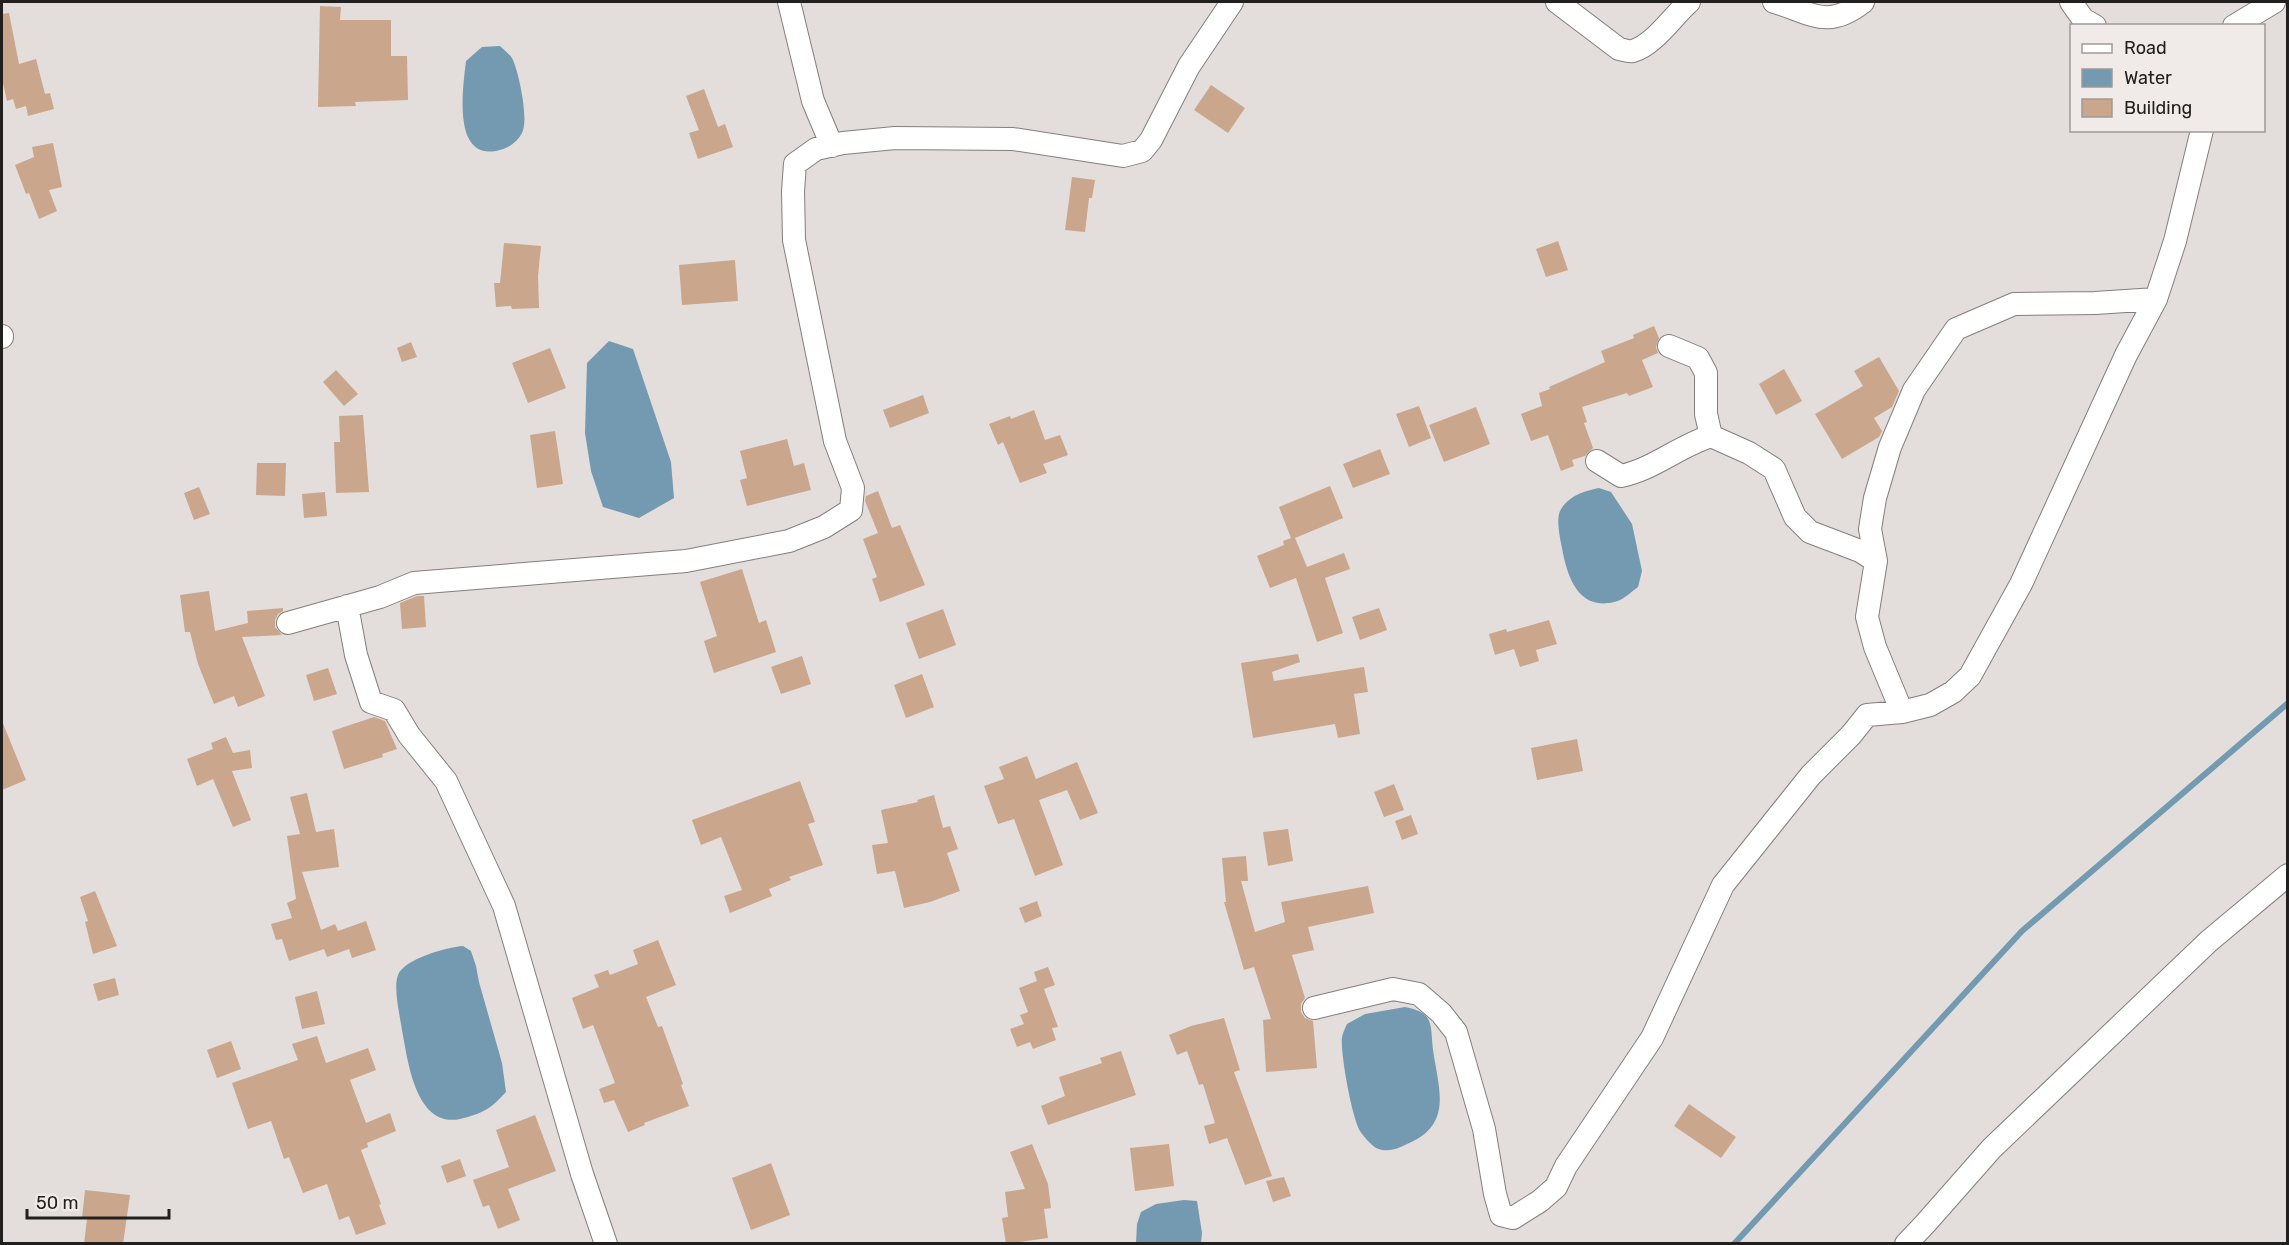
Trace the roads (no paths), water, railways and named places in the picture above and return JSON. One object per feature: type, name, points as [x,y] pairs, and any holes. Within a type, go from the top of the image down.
[{"type":"street","points":[[789,2],[813,101],[832,146]]},
{"type":"street","points":[[288,623],[380,597],[414,583],[686,561],[789,541],[824,527],[851,510],[853,488],[835,441],[794,240],[795,164],[816,149],[895,138],[1013,139],[1123,156],[1142,151],[1151,140],[1189,66],[1232,2]]},
{"type":"street","points":[[1557,2],[1619,49],[1631,52],[1654,38],[1689,2]]},
{"type":"street","points":[[1774,2],[1823,19],[1850,12],[1863,2]]},
{"type":"street","points":[[2071,2],[2083,19],[2092,24]]},
{"type":"street","points":[[2237,24],[2274,2]]},
{"type":"street","points":[[1314,1008],[1393,989],[1419,994],[1442,1013],[1456,1032],[1484,1129],[1501,1215],[1513,1218],[1540,1201],[1556,1187],[1566,1166],[1652,1038],[1723,885],[1811,775],[1851,735],[1867,715],[1902,712],[1930,705],[1953,692],[1970,676],[2020,584],[2126,355],[2156,299],[2175,241],[2202,132]]},
{"type":"street","points":[[1902,712],[1875,647],[1867,617],[1876,561],[1869,529],[1890,447],[1914,390],[1956,329],[2014,304],[2095,303],[2156,299]]},
{"type":"street","points":[[1669,346],[1698,358],[1706,373],[1706,414],[1711,436]]},
{"type":"street","points":[[1597,461],[1621,476],[1637,473],[1694,441],[1711,436],[1749,453],[1774,469],[1796,517],[1810,532],[1860,551],[1876,561]]},
{"type":"street","points":[[347,606],[356,655],[370,702],[394,710],[409,735],[446,781],[504,906],[579,1163],[606,1244]]},
{"type":"street","points":[[1906,1244],[1992,1148],[2209,941],[2288,875]]},
{"type":"water","points":[[500,46],[513,60],[522,96],[524,126],[520,137],[508,147],[496,151],[482,150],[472,144],[466,133],[463,119],[466,61],[482,47]]},
{"type":"water","points":[[609,341],[633,349],[671,462],[674,498],[639,518],[603,507],[591,471],[585,433],[587,363]]},
{"type":"water","points":[[1599,488],[1611,492],[1632,524],[1642,571],[1638,587],[1620,600],[1602,603],[1591,601],[1576,589],[1567,570],[1558,524],[1560,511],[1567,502],[1582,493]]},
{"type":"water","points":[[463,946],[471,951],[476,966],[502,1063],[506,1092],[492,1106],[483,1111],[464,1118],[448,1120],[435,1115],[425,1105],[417,1091],[404,1044],[396,987],[398,975],[408,964],[437,951]]},
{"type":"water","points":[[1405,1007],[1422,1013],[1429,1021],[1440,1105],[1431,1127],[1422,1136],[1392,1150],[1384,1150],[1370,1143],[1357,1124],[1350,1100],[1342,1037],[1347,1024],[1365,1014]]},
{"type":"water","points":[[1184,1200],[1197,1201],[1202,1233],[1201,1243],[1136,1243],[1137,1224],[1141,1212],[1156,1204]]},
{"type":"waterway","points":[[1734,1244],[2022,931],[2288,703]]}]
